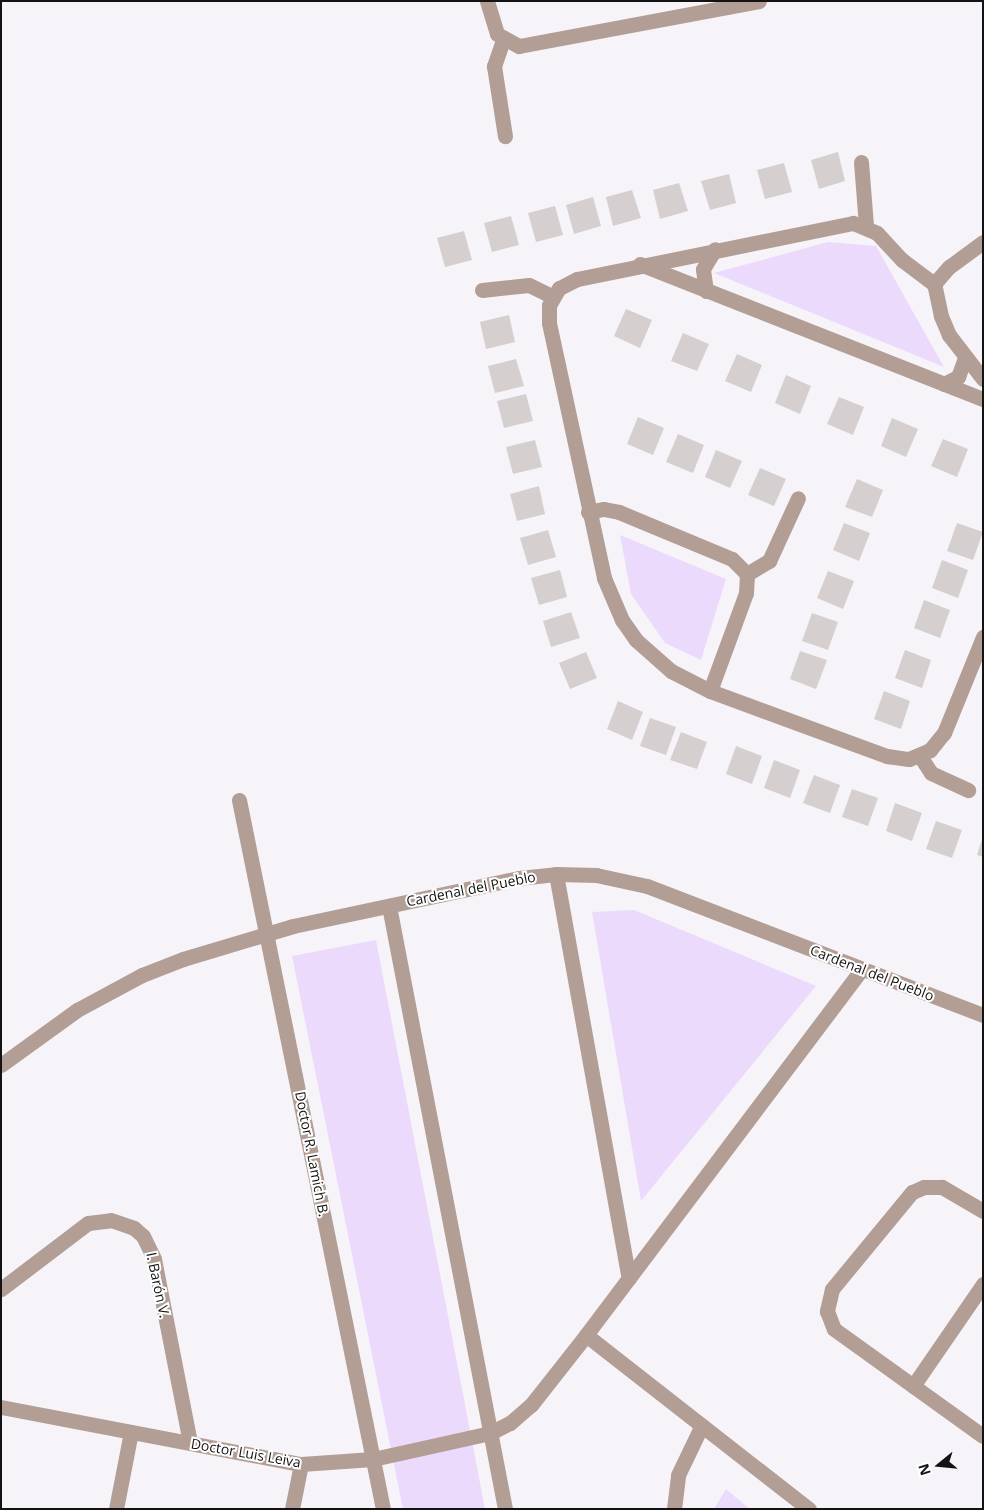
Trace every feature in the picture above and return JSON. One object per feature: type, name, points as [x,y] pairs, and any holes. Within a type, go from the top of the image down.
[{"type":"street","points":[[487,1],[493,27],[504,40],[511,45],[528,46],[758,1]]},
{"type":"street","points":[[504,40],[494,66],[505,136]]},
{"type":"street","points":[[861,162],[866,226]]},
{"type":"street","points":[[983,379],[966,358],[941,316],[934,284],[866,226],[840,224],[640,264],[568,282],[552,296],[548,323],[604,578],[622,620],[636,640],[665,666],[710,691],[898,759],[920,756],[934,746],[944,733],[983,637]]},
{"type":"street","points":[[934,284],[949,267],[983,242]]},
{"type":"street","points":[[706,291],[703,269],[715,249]]},
{"type":"street","points":[[640,264],[983,398]]},
{"type":"street","points":[[482,290],[529,285],[552,296]]},
{"type":"street","points":[[944,384],[958,377],[966,358]]},
{"type":"street","points":[[747,574],[769,561],[798,498]]},
{"type":"street","points":[[588,512],[619,512],[732,560],[747,574],[746,594],[710,691]]},
{"type":"street","points":[[920,756],[931,774],[968,790]]},
{"type":"street","name":"Doctor R. Lamich B.","points":[[239,800],[268,935],[383,1509]]},
{"type":"street","points":[[556,874],[629,1278]]},
{"type":"street","name":"Cardenal del Pueblo","points":[[1,1065],[78,1010],[134,979],[208,950],[268,935],[293,926],[519,878],[556,874],[596,875],[647,886],[983,1015]]},
{"type":"street","points":[[389,906],[505,1509]]},
{"type":"street","name":"Doctor Luis Leiva","points":[[1,1407],[301,1464],[373,1459],[490,1433],[510,1423],[531,1405],[586,1335],[862,969]]},
{"type":"street","points":[[983,1211],[942,1187],[924,1187],[912,1192],[832,1289],[828,1299],[827,1311],[834,1329],[983,1436]]},
{"type":"street","name":"I. Barón V.","points":[[1,1289],[88,1224],[112,1220],[134,1228],[147,1242],[154,1259],[190,1443]]},
{"type":"street","points":[[913,1386],[983,1284]]},
{"type":"street","points":[[586,1335],[809,1509]]},
{"type":"street","points":[[674,1509],[678,1475],[702,1426]]},
{"type":"street","points":[[116,1509],[131,1432]]},
{"type":"street","points":[[292,1509],[301,1464]]},
{"type":"shaded area","points":[[828,242],[876,246],[944,367],[714,273]]},
{"type":"shaded area","points":[[620,535],[726,579],[701,660],[665,643],[631,594]]},
{"type":"shaded area","points":[[634,910],[816,986],[641,1201],[592,912]]},
{"type":"shaded area","points":[[376,940],[485,1509],[403,1509],[292,956]]},
{"type":"shaded area","points":[[726,1489],[750,1509],[714,1509]]},
{"type":"building","points":[[838,152],[845,181],[819,189],[811,160]]},
{"type":"building","points":[[784,163],[792,192],[765,199],[757,170]]},
{"type":"building","points":[[729,174],[736,203],[710,210],[701,181]]},
{"type":"building","points":[[679,183],[688,211],[660,219],[653,190]]},
{"type":"building","points":[[632,190],[641,218],[613,226],[606,197]]},
{"type":"building","points":[[593,197],[601,226],[574,234],[566,205]]},
{"type":"building","points":[[555,206],[563,235],[536,242],[528,213]]},
{"type":"building","points":[[511,216],[519,245],[492,252],[484,223]]},
{"type":"building","points":[[464,231],[472,260],[445,267],[437,238]]},
{"type":"building","points":[[626,309],[652,320],[640,348],[614,336]]},
{"type":"building","points":[[509,315],[515,342],[486,349],[480,322]]},
{"type":"building","points":[[683,333],[709,344],[697,371],[671,361]]},
{"type":"building","points":[[737,354],[762,365],[751,392],[725,381]]},
{"type":"building","points":[[516,359],[524,386],[495,393],[488,366]]},
{"type":"building","points":[[786,375],[811,386],[800,414],[775,403]]},
{"type":"building","points":[[526,394],[533,421],[504,428],[497,401]]},
{"type":"building","points":[[839,397],[864,407],[853,435],[827,424]]},
{"type":"building","points":[[638,417],[664,428],[653,455],[627,444]]},
{"type":"building","points":[[892,418],[918,429],[906,457],[881,446]]},
{"type":"building","points":[[678,434],[704,445],[693,473],[666,462]]},
{"type":"building","points":[[943,439],[968,449],[957,477],[931,466]]},
{"type":"building","points":[[535,440],[542,467],[513,474],[506,447]]},
{"type":"building","points":[[716,450],[742,461],[730,488],[705,477]]},
{"type":"building","points":[[760,468],[786,479],[774,506],[748,495]]},
{"type":"building","points":[[857,479],[883,490],[872,517],[845,507]]},
{"type":"building","points":[[539,486],[545,514],[517,521],[510,494]]},
{"type":"building","points":[[844,523],[870,533],[859,561],[833,550]]},
{"type":"building","points":[[957,523],[983,532],[973,560],[947,551]]},
{"type":"building","points":[[548,530],[556,557],[528,565],[520,538]]},
{"type":"building","points":[[942,560],[968,570],[958,598],[932,588]]},
{"type":"building","points":[[560,570],[567,597],[539,605],[531,578]]},
{"type":"building","points":[[828,571],[854,581],[843,609],[817,598]]},
{"type":"building","points":[[924,600],[950,610],[940,638],[914,628]]},
{"type":"building","points":[[571,612],[580,638],[551,647],[543,621]]},
{"type":"building","points":[[812,613],[838,622],[828,650],[802,641]]},
{"type":"building","points":[[905,650],[931,660],[922,688],[895,678]]},
{"type":"building","points":[[800,651],[827,660],[816,689],[790,679]]},
{"type":"building","points":[[586,652],[597,678],[570,689],[559,663]]},
{"type":"building","points":[[884,691],[910,701],[901,729],[874,719]]},
{"type":"building","points":[[618,701],[643,712],[632,740],[607,729]]},
{"type":"building","points":[[650,718],[676,727],[666,755],[640,746]]},
{"type":"building","points":[[681,732],[707,742],[697,769],[670,760]]},
{"type":"building","points":[[736,746],[762,756],[752,784],[726,774]]},
{"type":"building","points":[[774,760],[800,770],[790,798],[764,788]]},
{"type":"building","points":[[814,775],[840,785],[830,813],[803,803]]},
{"type":"building","points":[[852,789],[878,798],[868,826],[842,817]]},
{"type":"building","points":[[895,803],[922,813],[912,841],[886,831]]},
{"type":"building","points":[[936,821],[962,830],[952,858],[926,849]]},
{"type":"building","points":[[983,839],[983,857],[977,855]]}]
